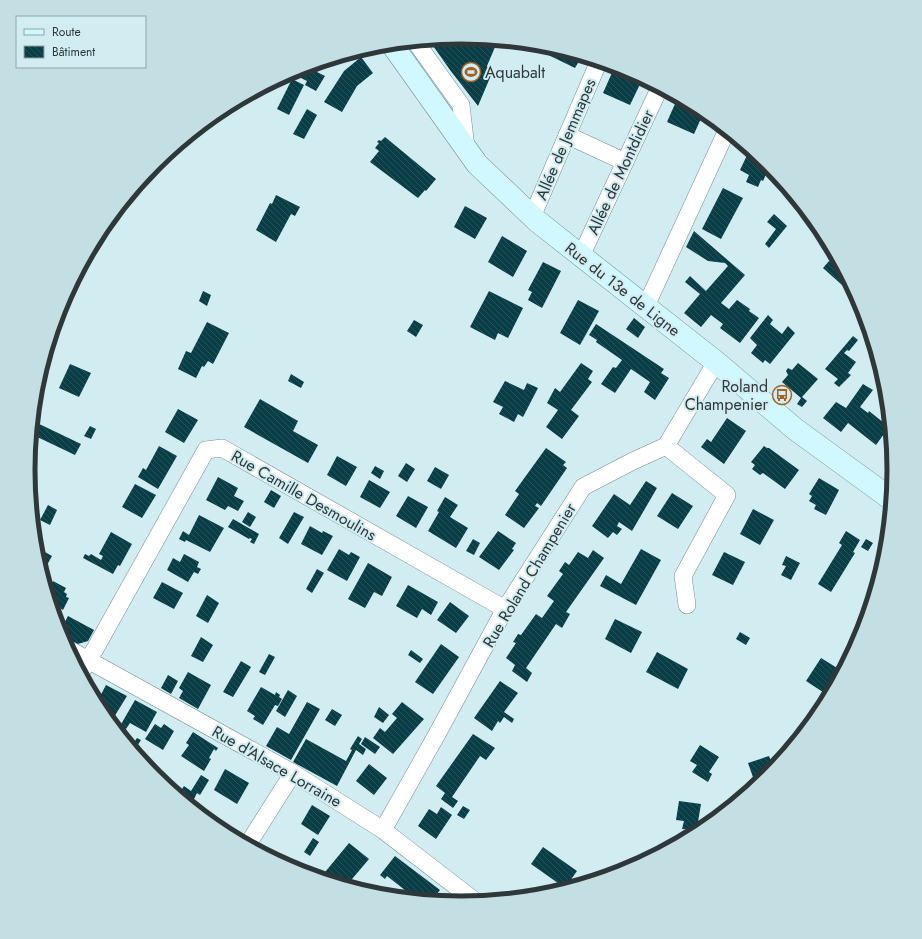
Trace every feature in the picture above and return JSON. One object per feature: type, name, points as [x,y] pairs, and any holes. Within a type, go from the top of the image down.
[{"type":"main road","name":"Rue du 13e de Ligne","points":[[395,49],[477,164],[532,217],[716,362],[795,429],[886,494]]},
{"type":"street","points":[[418,46],[462,105],[466,148]]},
{"type":"street","name":"Allée de Jemmapes","points":[[532,217],[597,66]]},
{"type":"street","name":"Allée de Montdidier","points":[[581,256],[658,92]]},
{"type":"street","points":[[567,135],[625,162]]},
{"type":"street","points":[[646,306],[724,135]]},
{"type":"street","points":[[687,605],[682,576],[727,495],[666,446],[716,362]]},
{"type":"street","name":"Rue Roland Champenier","points":[[383,830],[505,609],[583,487],[666,446]]},
{"type":"street","name":"Rue Camille Desmoulins","points":[[84,666],[95,649],[206,450],[222,448],[505,609]]},
{"type":"street","name":"Rue d'Alsace Lorraine","points":[[84,666],[293,773],[383,830],[468,896]]},
{"type":"street","points":[[251,840],[293,773]]},
{"type":"building","name":"Aquabalt","points":[[432,44],[496,45],[487,66],[492,73],[478,106]]},
{"type":"building","points":[[541,51],[579,60],[575,68]]},
{"type":"building","points":[[361,57],[373,73],[357,86],[342,112],[324,102],[344,71]]},
{"type":"building","points":[[317,69],[317,72],[325,76],[316,91],[305,85],[307,81],[297,76]]},
{"type":"building","points":[[613,72],[640,83],[630,105],[603,93]]},
{"type":"building","points":[[292,79],[304,85],[289,115],[277,109]]},
{"type":"building","points":[[676,102],[701,118],[694,134],[667,122]]},
{"type":"building","points":[[307,109],[317,115],[304,139],[293,134]]},
{"type":"building","points":[[385,137],[436,179],[418,198],[370,162],[379,151],[375,148],[379,143],[377,142],[379,140],[381,141]]},
{"type":"building","points":[[748,154],[767,173],[758,187],[746,182],[749,175],[740,170]]},
{"type":"building","points":[[723,188],[743,198],[721,239],[702,229]]},
{"type":"building","points":[[276,195],[300,207],[295,216],[291,214],[276,242],[256,230],[270,203],[272,204]]},
{"type":"building","points":[[465,206],[487,218],[475,239],[454,227]]},
{"type":"building","points":[[774,214],[787,226],[769,248],[765,244],[776,229],[767,222]]},
{"type":"building","points":[[694,231],[745,275],[721,303],[729,309],[737,300],[750,309],[749,311],[759,318],[740,343],[720,328],[723,324],[711,315],[701,327],[684,313],[700,294],[685,282],[690,276],[706,291],[728,266],[725,263],[708,261],[686,247]]},
{"type":"building","points":[[502,236],[527,251],[513,277],[488,262]]},
{"type":"building","points":[[829,261],[836,267],[844,283],[842,285],[823,268]]},
{"type":"building","points":[[543,262],[561,271],[542,308],[528,300],[532,292],[528,290]]},
{"type":"building","points":[[203,291],[211,295],[207,306],[199,301]]},
{"type":"building","points":[[489,291],[523,308],[508,338],[498,333],[495,340],[470,327]]},
{"type":"building","points":[[578,300],[599,311],[580,345],[560,333]]},
{"type":"building","points":[[768,315],[773,320],[770,324],[782,334],[788,326],[795,333],[770,364],[765,360],[763,363],[751,353],[757,345],[750,338]]},
{"type":"building","points":[[634,318],[645,327],[638,338],[626,329]]},
{"type":"building","points":[[414,320],[423,325],[416,337],[407,331]]},
{"type":"building","points":[[207,322],[229,333],[213,364],[208,361],[204,367],[202,366],[196,378],[178,369],[186,351],[191,353]]},
{"type":"building","points":[[596,324],[664,369],[661,373],[669,378],[655,400],[644,392],[650,382],[631,369],[615,393],[601,384],[613,367],[616,368],[622,360],[596,342],[597,340],[589,335]]},
{"type":"building","points":[[853,336],[858,340],[849,351],[847,350],[844,353],[856,362],[848,373],[851,375],[839,387],[834,383],[838,379],[825,369]]},
{"type":"building","points":[[581,363],[593,371],[588,379],[592,382],[571,410],[579,416],[562,439],[546,427],[558,410],[547,403],[555,388],[560,392]]},
{"type":"building","points":[[798,363],[818,379],[802,397],[807,401],[802,407],[797,404],[801,398],[782,382],[788,375],[786,371],[788,368],[792,370]]},
{"type":"building","points":[[70,364],[91,373],[79,397],[59,388]]},
{"type":"building","points":[[291,374],[304,382],[301,388],[288,381]]},
{"type":"building","points":[[505,381],[524,390],[527,383],[538,388],[523,417],[518,414],[514,422],[499,414],[503,407],[493,402]]},
{"type":"building","points":[[863,384],[873,390],[860,407],[868,413],[869,411],[884,423],[885,433],[876,445],[848,423],[841,432],[823,418],[836,402],[846,408]]},
{"type":"building","points":[[260,399],[298,421],[293,431],[318,445],[308,463],[244,427]]},
{"type":"building","points":[[178,409],[198,420],[184,443],[165,432]]},
{"type":"building","points":[[727,418],[746,431],[724,464],[701,447],[707,439],[711,442]]},
{"type":"building","points":[[38,423],[81,444],[75,455],[37,437]]},
{"type":"building","points":[[90,426],[96,429],[91,439],[84,436]]},
{"type":"building","points":[[159,446],[177,456],[158,489],[138,477],[143,468],[146,470]]},
{"type":"building","points":[[764,446],[799,470],[785,489],[763,473],[760,475],[752,469],[755,465],[751,462]]},
{"type":"building","points":[[546,448],[566,462],[563,465],[567,468],[541,506],[537,503],[535,506],[539,508],[524,528],[505,515],[519,494],[515,491]]},
{"type":"building","points":[[337,456],[357,467],[346,486],[327,475]]},
{"type":"building","points":[[406,463],[415,469],[407,482],[398,476]]},
{"type":"building","points":[[375,466],[384,471],[380,479],[371,473]]},
{"type":"building","points":[[435,467],[449,475],[441,489],[427,481]]},
{"type":"building","points":[[218,477],[238,488],[234,496],[244,501],[238,511],[228,506],[225,510],[206,500]]},
{"type":"building","points":[[819,478],[839,490],[826,515],[814,509],[816,505],[809,501],[812,496],[809,494]]},
{"type":"building","points":[[369,480],[390,492],[380,508],[360,497]]},
{"type":"building","points":[[646,481],[657,488],[632,531],[619,522],[617,526],[622,529],[617,535],[613,532],[608,538],[592,526],[614,494],[630,505]]},
{"type":"building","points":[[135,484],[156,495],[142,518],[122,507]]},
{"type":"building","points":[[271,490],[281,496],[274,508],[264,502]]},
{"type":"building","points":[[672,493],[693,506],[678,529],[657,516]]},
{"type":"building","points":[[408,496],[428,507],[416,528],[396,516]]},
{"type":"building","points":[[445,497],[458,505],[450,517],[468,528],[456,548],[428,531],[439,512],[437,511]]},
{"type":"building","points":[[48,505],[57,510],[50,525],[40,520]]},
{"type":"building","points":[[753,509],[774,520],[760,545],[740,534]]},
{"type":"building","points":[[248,512],[256,517],[250,527],[242,522]]},
{"type":"building","points":[[294,512],[304,517],[288,544],[279,538]]},
{"type":"building","points":[[199,515],[224,528],[210,552],[186,540],[185,542],[179,539],[183,531],[189,535]]},
{"type":"building","points":[[233,519],[259,534],[254,544],[250,542],[252,539],[249,539],[228,527]]},
{"type":"building","points":[[310,526],[322,533],[323,531],[333,536],[322,555],[301,544]]},
{"type":"building","points":[[498,531],[516,543],[512,549],[514,550],[499,570],[479,557]]},
{"type":"building","points":[[846,531],[860,540],[853,552],[855,553],[831,592],[818,584],[842,545],[839,543]]},
{"type":"building","points":[[111,532],[132,544],[120,566],[118,565],[113,574],[83,558],[85,554],[89,556],[91,554],[101,560],[103,556],[99,554]]},
{"type":"building","points":[[473,539],[480,543],[474,555],[466,551]]},
{"type":"building","points":[[866,539],[873,543],[868,551],[861,547]]},
{"type":"building","points":[[339,549],[349,555],[351,552],[360,557],[347,581],[327,570]]},
{"type":"building","points":[[641,549],[661,560],[636,605],[600,586],[606,575],[621,584]]},
{"type":"building","points":[[593,550],[604,558],[566,612],[570,614],[562,628],[556,624],[526,668],[532,673],[527,682],[512,671],[515,665],[506,658],[516,643],[513,642],[518,634],[521,635],[536,614],[542,618],[554,601],[547,596],[563,574],[559,571],[565,562],[569,565],[578,552],[588,558]]},
{"type":"building","points":[[43,551],[52,556],[46,566]]},
{"type":"building","points":[[724,552],[745,562],[733,585],[712,575]]},
{"type":"building","points":[[184,554],[199,562],[197,567],[201,569],[198,574],[194,572],[188,582],[167,570],[173,558],[180,562]]},
{"type":"building","points":[[786,556],[800,563],[791,580],[781,575],[786,566],[782,565]]},
{"type":"building","points":[[368,563],[392,577],[382,596],[374,592],[365,608],[348,599]]},
{"type":"building","points":[[317,569],[324,573],[312,593],[306,589]]},
{"type":"building","points":[[53,581],[66,588],[64,592],[67,594],[66,597],[69,598],[63,610],[58,607],[51,584]]},
{"type":"building","points":[[162,582],[183,593],[174,609],[153,598]]},
{"type":"building","points":[[408,585],[438,602],[431,615],[422,609],[417,618],[396,606]]},
{"type":"building","points":[[207,595],[219,603],[208,623],[196,616]]},
{"type":"building","points":[[450,602],[469,616],[456,633],[437,620]]},
{"type":"building","points":[[68,616],[94,630],[88,641],[78,644],[70,640],[64,624]]},
{"type":"building","points":[[615,619],[642,632],[631,653],[605,639]]},
{"type":"building","points":[[740,632],[750,638],[746,645],[736,639]]},
{"type":"building","points":[[201,637],[213,645],[203,662],[191,656]]},
{"type":"building","points":[[441,644],[459,657],[433,694],[415,682]]},
{"type":"building","points":[[411,650],[423,659],[420,663],[408,655]]},
{"type":"building","points":[[657,652],[688,669],[678,689],[646,672]]},
{"type":"building","points":[[269,654],[275,657],[265,675],[259,672]]},
{"type":"building","points":[[821,658],[838,668],[824,693],[806,681]]},
{"type":"building","points":[[241,661],[251,667],[233,697],[223,692]]},
{"type":"building","points":[[188,672],[211,685],[198,709],[179,698],[183,691],[179,688]]},
{"type":"building","points":[[168,675],[178,681],[171,694],[161,688]]},
{"type":"building","points":[[500,681],[518,693],[504,712],[514,719],[512,723],[504,717],[500,723],[498,721],[492,731],[474,718]]},
{"type":"building","points":[[106,685],[127,696],[114,717],[100,696]]},
{"type":"building","points":[[261,687],[275,695],[276,692],[282,699],[278,706],[275,705],[263,725],[253,719],[255,716],[247,711]]},
{"type":"building","points":[[288,690],[297,696],[285,717],[276,711]]},
{"type":"building","points":[[135,700],[157,712],[146,732],[130,723],[126,729],[120,725]]},
{"type":"building","points":[[307,702],[320,709],[291,760],[266,746],[277,727],[289,734]]},
{"type":"building","points":[[402,702],[424,719],[393,754],[373,738],[380,728],[385,732],[397,718],[392,714]]},
{"type":"building","points":[[379,707],[389,715],[383,723],[374,717]]},
{"type":"building","points":[[332,709],[342,715],[335,726],[325,720]]},
{"type":"building","points":[[155,724],[161,728],[164,724],[174,731],[163,750],[145,739]]},
{"type":"building","points":[[193,732],[218,748],[216,751],[214,749],[209,758],[211,759],[204,771],[181,756],[189,745],[186,743]]},
{"type":"building","points":[[473,734],[495,748],[486,760],[480,756],[452,797],[458,801],[453,808],[441,799],[445,793],[436,786]]},
{"type":"building","points":[[358,736],[362,739],[359,744],[366,749],[363,755],[356,750],[337,786],[293,762],[306,739],[346,761],[352,750],[350,749]]},
{"type":"building","points":[[365,737],[380,747],[375,754],[361,744]]},
{"type":"building","points":[[137,738],[141,740],[137,746],[134,742]]},
{"type":"building","points":[[700,745],[719,757],[709,772],[712,774],[708,782],[692,772],[697,765],[690,761]]},
{"type":"building","points":[[769,756],[771,761],[754,779],[748,763]]},
{"type":"building","points":[[369,764],[387,778],[374,795],[356,781]]},
{"type":"building","points":[[225,769],[249,783],[237,804],[214,790]]},
{"type":"building","points":[[201,775],[209,780],[200,795],[197,793],[193,800],[181,791],[184,786],[191,791]]},
{"type":"building","points":[[679,801],[701,804],[698,822],[700,823],[698,824],[689,829],[682,829],[684,821],[676,820]]},
{"type":"building","points":[[312,805],[330,816],[318,835],[301,824]]},
{"type":"building","points":[[463,806],[470,810],[464,819],[457,815]]},
{"type":"building","points":[[441,807],[452,815],[436,839],[418,826],[429,809],[437,814]]},
{"type":"building","points":[[313,838],[319,842],[310,856],[304,852]]},
{"type":"building","points":[[349,843],[369,859],[351,881],[324,873]]},
{"type":"building","points":[[543,847],[577,871],[570,881],[559,884],[531,864]]},
{"type":"building","points":[[395,856],[440,890],[436,895],[408,892],[387,876],[385,879],[380,875]]},
{"type":"place","name":"Aquabalt","points":[[471,72]]},
{"type":"place","name":"Roland Champenier","points":[[782,395]]}]
